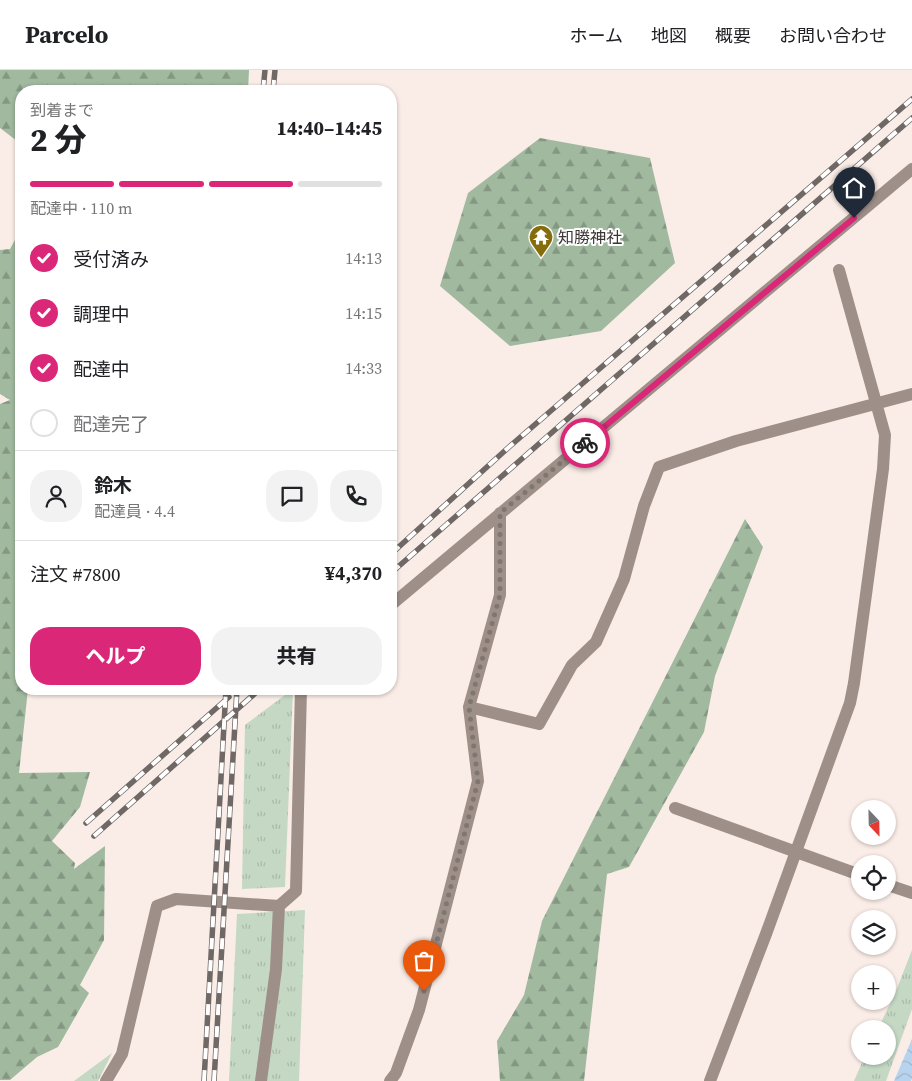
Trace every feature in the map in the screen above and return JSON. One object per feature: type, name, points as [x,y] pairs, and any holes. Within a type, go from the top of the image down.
[{"type":"street","points":[[397,600],[912,169]]},
{"type":"street","points":[[710,1081],[850,703],[854,683],[883,469],[885,435],[839,270]]},
{"type":"street","points":[[469,707],[539,724],[572,665],[596,642],[624,579],[644,506],[659,468],[736,441],[912,394]]},
{"type":"street","points":[[390,1081],[396,1073],[419,1010],[478,781],[469,707],[500,595],[500,513]]},
{"type":"street","points":[[261,1081],[276,969],[279,906],[296,890],[301,695]]},
{"type":"street","points":[[675,808],[851,872]]},
{"type":"street","points":[[896,888],[912,893]]},
{"type":"street","points":[[106,1081],[122,1054],[157,906],[176,899],[279,906]]},
{"type":"green space","points":[[0,70],[249,70],[248,85],[15,85],[15,139],[0,128]]},
{"type":"green space","points":[[540,138],[650,158],[675,263],[601,331],[510,346],[440,286],[468,193]]},
{"type":"green space","points":[[15,240],[15,695],[27,695],[19,773],[90,772],[80,807],[52,841],[75,863],[74,869],[105,846],[104,940],[80,985],[89,993],[58,1047],[37,1057],[10,1080],[0,1080],[0,404],[10,400],[0,394],[0,250],[10,249]]},
{"type":"green space","points":[[745,519],[763,547],[715,676],[704,732],[629,867],[607,874],[584,1081],[500,1081],[497,1041],[524,995],[542,921]]},
{"type":"green space","points":[[285,695],[293,695],[285,887],[242,889],[245,725]]},
{"type":"green space","points":[[305,910],[299,1081],[229,1081],[237,914]]},
{"type":"green space","points":[[912,950],[912,1009],[896,1053],[896,1020],[882,1020],[887,1010],[896,1010],[896,991]]},
{"type":"green space","points":[[112,1053],[98,1081],[74,1081]]},
{"type":"green space","points":[[861,1065],[892,1065],[886,1081],[854,1081]]},
{"type":"water","points":[[912,1039],[911,1081],[894,1081]]},
{"type":"railway","points":[[264,85],[265,70]]},
{"type":"railway","points":[[274,85],[275,70]]},
{"type":"railway","points":[[397,549],[509,447],[912,99]]},
{"type":"railway","points":[[397,568],[912,118]]},
{"type":"railway","points":[[204,1081],[226,695]]},
{"type":"railway","points":[[214,1081],[237,695]]},
{"type":"railway","points":[[94,836],[253,695]]},
{"type":"railway","points":[[86,823],[229,697]]},
{"type":"way so far","points":[[424,991],[478,781],[469,707],[500,595],[500,513],[585,443]]},
{"type":"place","name":"知勝神社","points":[[541,258]]},
{"type":"route","points":[[585,443],[854,218]]}]
